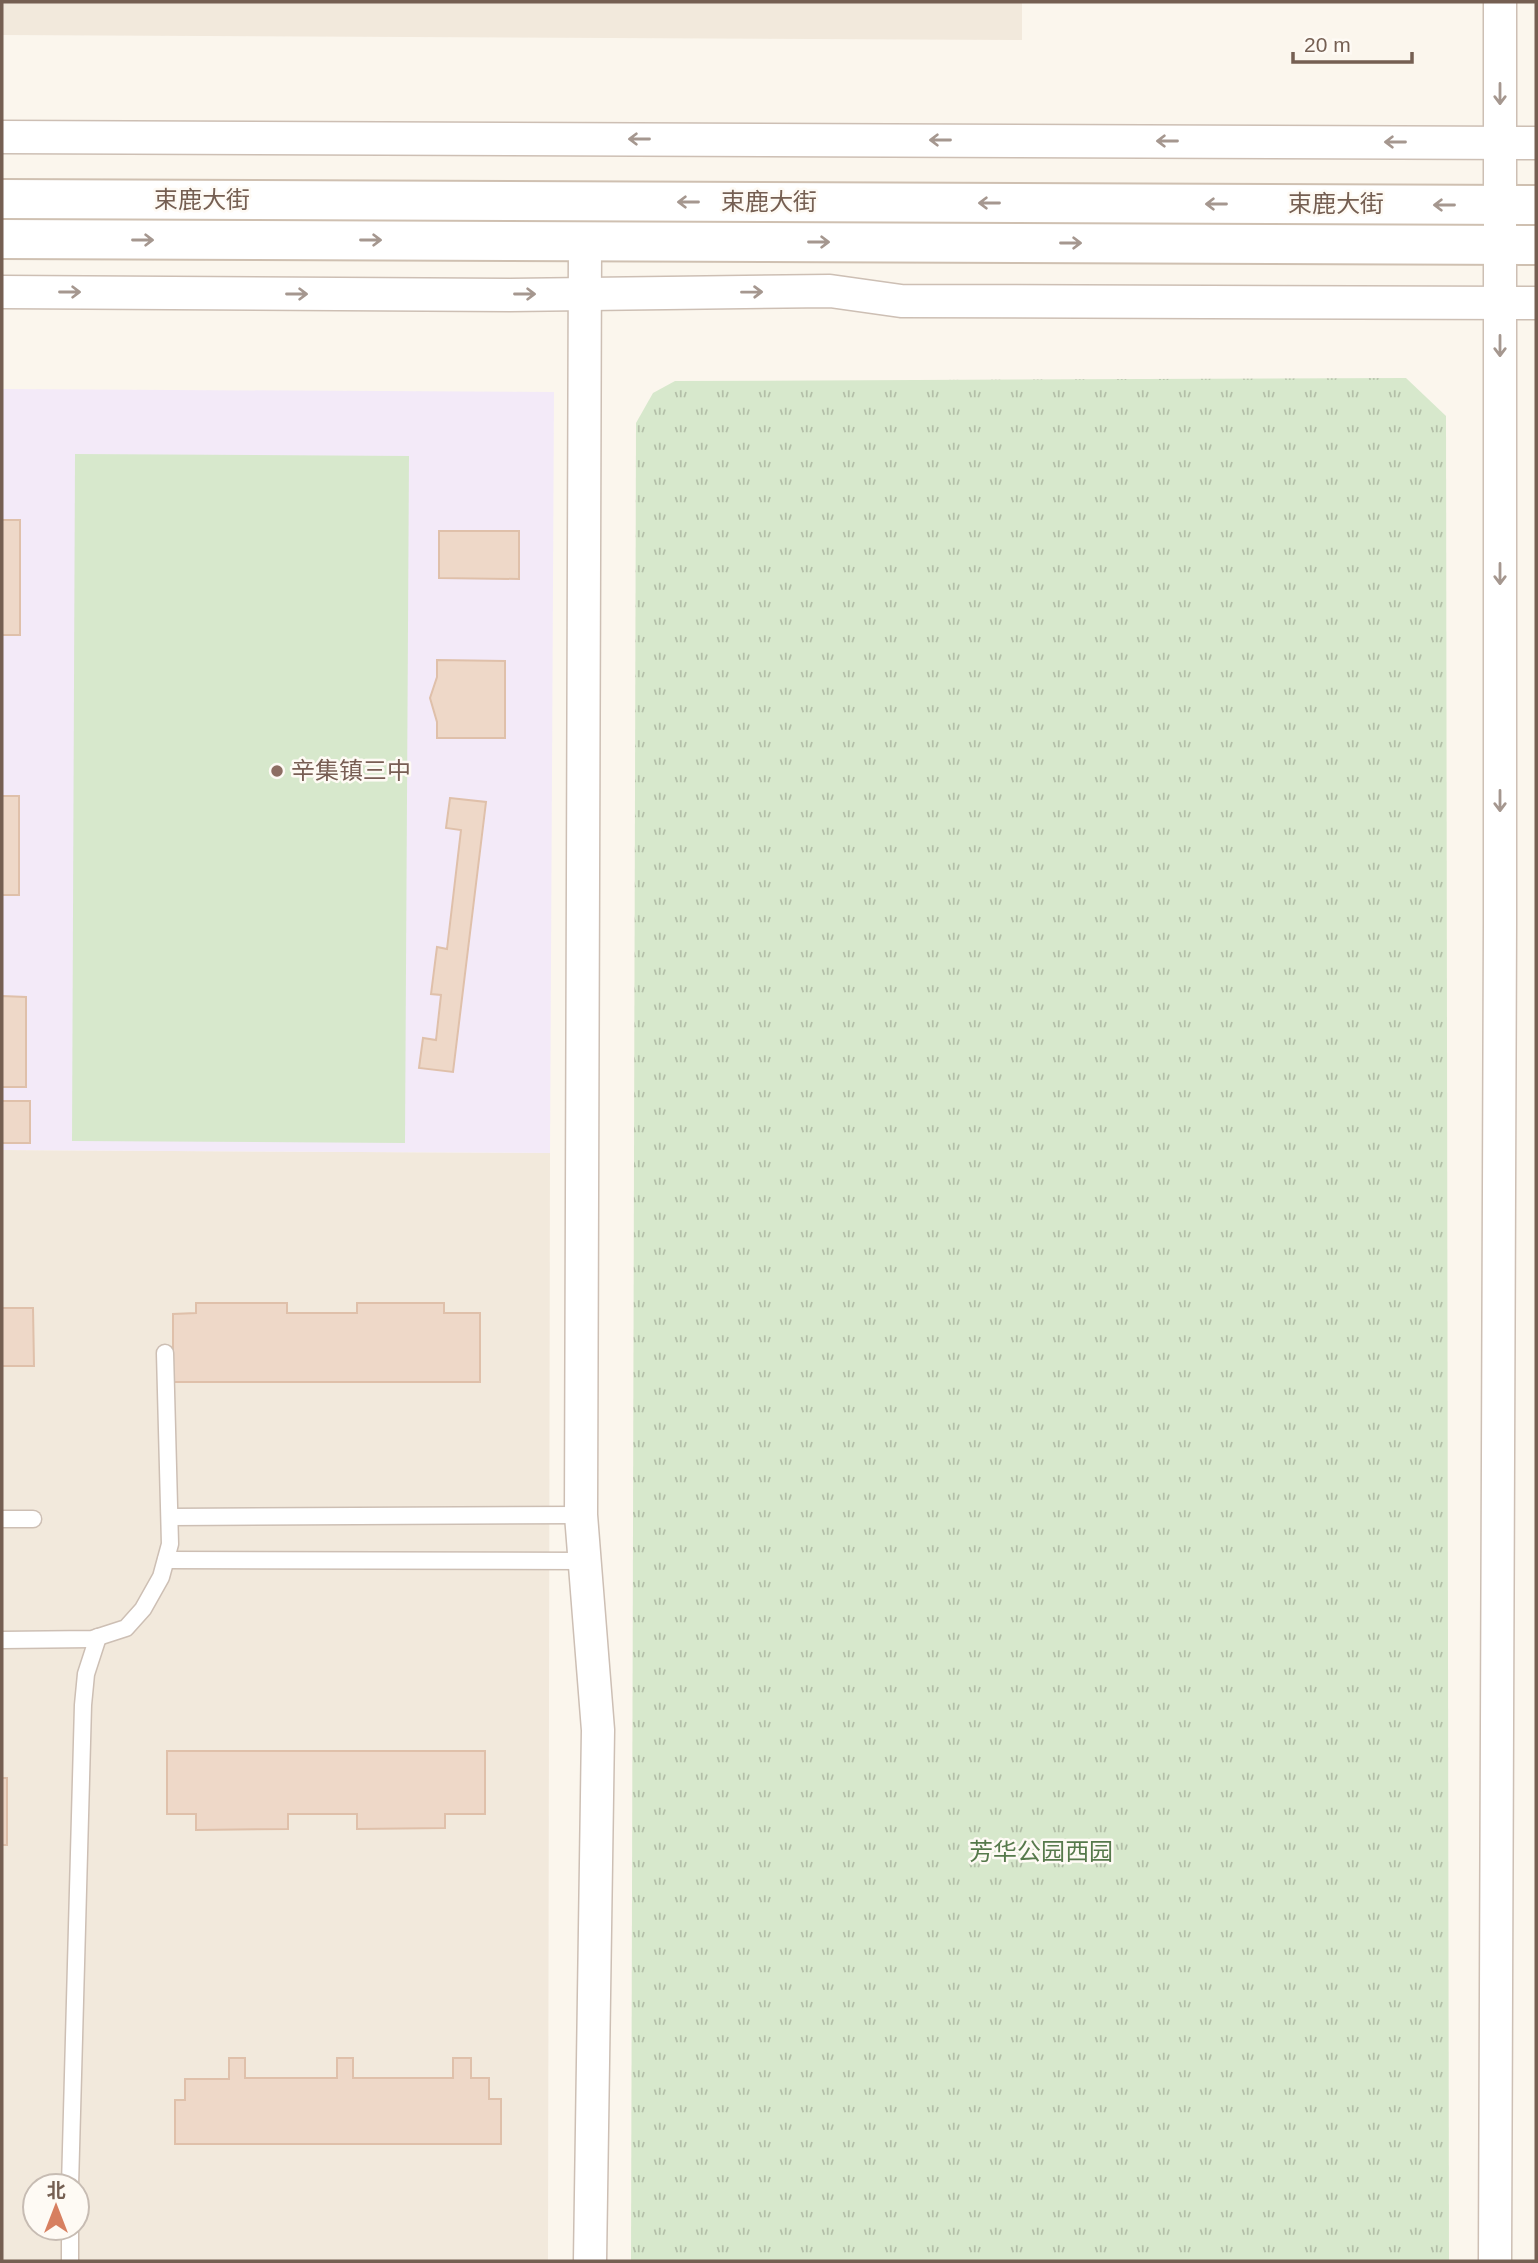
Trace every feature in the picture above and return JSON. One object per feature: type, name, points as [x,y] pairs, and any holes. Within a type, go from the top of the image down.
[{"type":"main road","name":"束鹿大街","points":[[2,199],[1518,205]]},
{"type":"main road","name":"束鹿大街","points":[[2,239],[1518,245]]},
{"type":"street","points":[[1495,2261],[1500,303],[1518,245],[1518,205],[1500,143],[1500,2]]},
{"type":"street","points":[[2,137],[1536,143]]},
{"type":"street","points":[[585,241],[581,1515],[598,1730],[590,2261]]},
{"type":"street","points":[[2,292],[585,294],[830,291],[901,301],[1536,303]]},
{"type":"lane","points":[[2,1640],[98,1637],[126,1628],[143,1609],[161,1577],[170,1544],[165,1353]]},
{"type":"lane","points":[[170,1517],[581,1515]]},
{"type":"lane","points":[[2,1519],[33,1519]]},
{"type":"lane","points":[[166,1560],[584,1561]]},
{"type":"lane","points":[[70,2172],[83,1704],[86,1674],[98,1637]]},
{"type":"lane","points":[[70,2242],[70,2261]]},
{"type":"shaded area","points":[[2,2],[1022,2],[1022,40],[2,35]]},
{"type":"shaded area","name":"辛集镇三中","points":[[2,389],[554,392],[550,1153],[2,1150]]},
{"type":"shaded area","points":[[2,1150],[550,1153],[548,2261],[2,2261]]},
{"type":"green space","name":"芳华公园西园","points":[[1406,378],[1446,416],[1449,2261],[631,2261],[636,423],[653,393],[675,381]]},
{"type":"green space","points":[[75,454],[409,456],[405,1143],[72,1141]]},
{"type":"building","points":[[2,520],[20,520],[20,635],[2,635]]},
{"type":"building","points":[[439,531],[519,531],[519,579],[439,578]]},
{"type":"building","points":[[437,660],[505,661],[505,738],[437,738],[437,722],[430,698],[437,677]]},
{"type":"building","points":[[2,796],[19,796],[19,895],[2,895]]},
{"type":"building","points":[[450,798],[486,802],[453,1072],[419,1068],[423,1038],[436,1040],[441,995],[431,994],[437,947],[447,949],[461,830],[446,828]]},
{"type":"building","points":[[2,996],[26,997],[26,1087],[2,1087]]},
{"type":"building","points":[[2,1101],[30,1101],[30,1143],[2,1143]]},
{"type":"building","points":[[196,1303],[287,1303],[287,1313],[357,1313],[357,1303],[444,1303],[444,1313],[480,1313],[480,1382],[173,1382],[173,1314],[196,1313]]},
{"type":"building","points":[[2,1308],[33,1308],[34,1366],[2,1366]]},
{"type":"building","points":[[167,1751],[485,1751],[485,1814],[445,1814],[445,1828],[357,1829],[357,1814],[288,1814],[288,1829],[196,1830],[196,1814],[167,1814]]},
{"type":"building","points":[[2,1778],[7,1778],[7,1845],[2,1845]]},
{"type":"building","points":[[229,2058],[245,2058],[245,2078],[337,2078],[337,2058],[353,2058],[353,2078],[453,2078],[453,2058],[471,2058],[471,2078],[489,2078],[489,2099],[501,2099],[501,2144],[175,2144],[175,2100],[185,2100],[185,2079],[229,2079]]},
{"type":"place","name":"辛集镇三中","points":[[277,771]]}]
